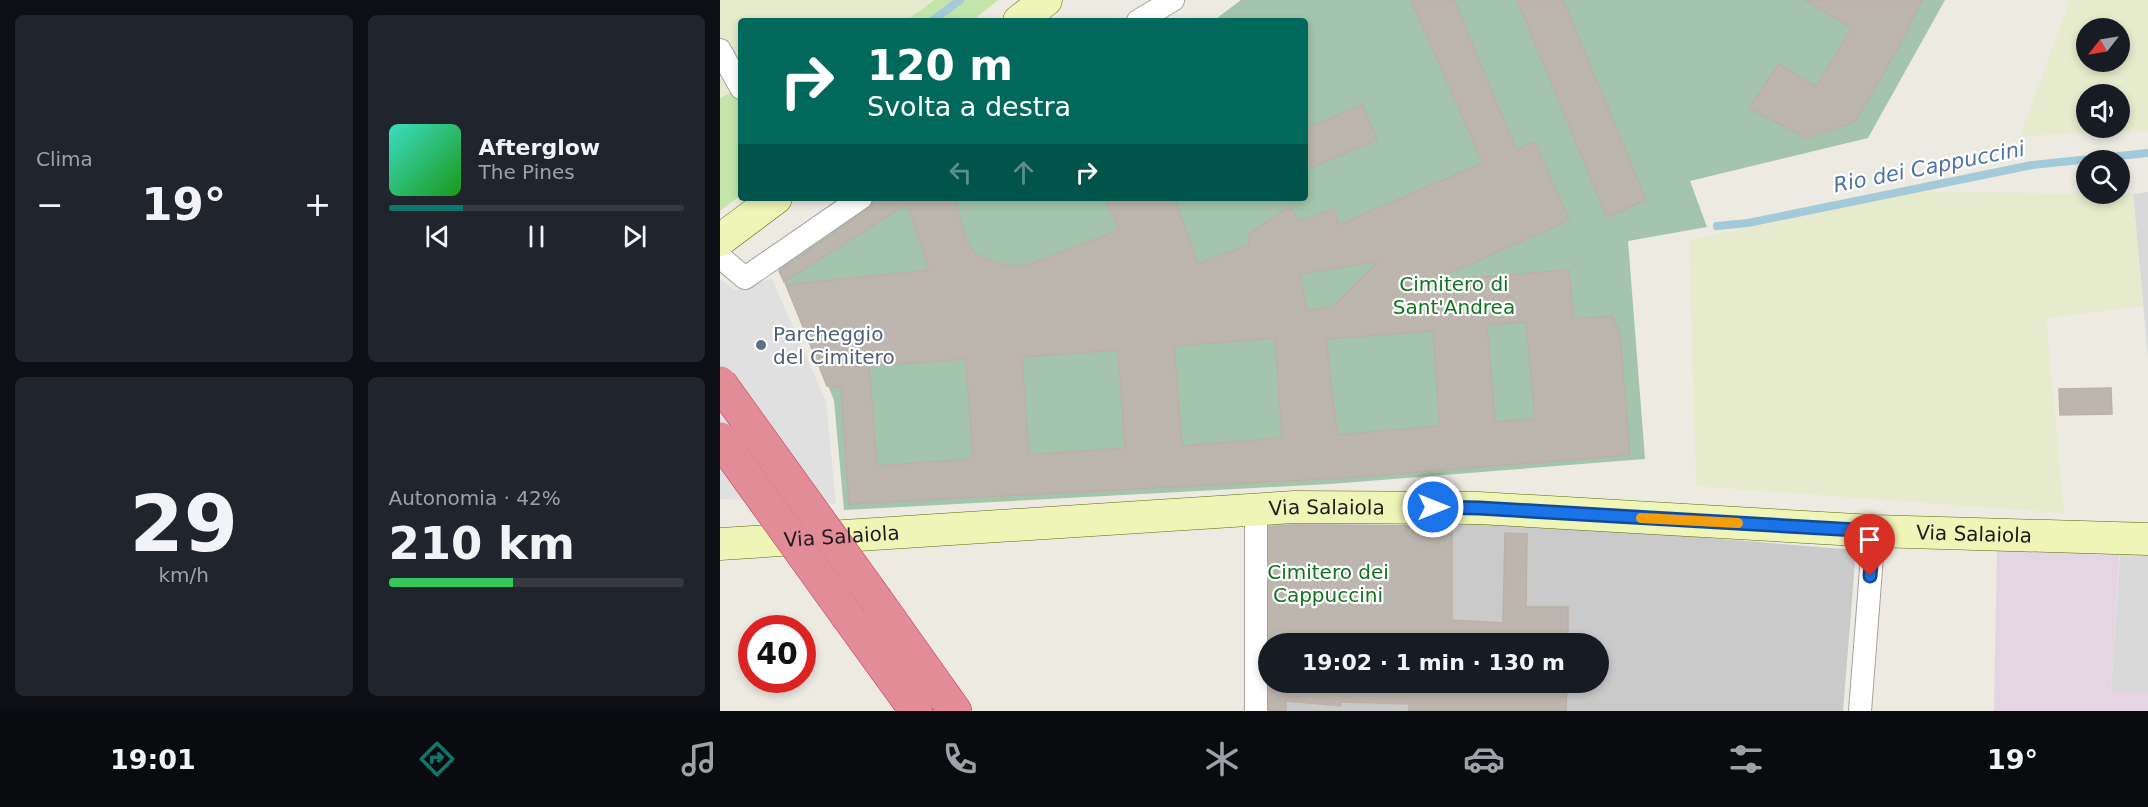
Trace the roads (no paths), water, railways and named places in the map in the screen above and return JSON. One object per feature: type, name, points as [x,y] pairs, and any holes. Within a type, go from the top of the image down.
[{"type":"highway","points":[[720,383],[955,711]]},
{"type":"highway","points":[[720,439],[916,711]]},
{"type":"street","points":[[1023,18],[1046,0]]},
{"type":"street","points":[[1143,18],[1173,0]]},
{"type":"street","points":[[720,50],[738,83]]},
{"type":"street","points":[[720,240],[772,201]]},
{"type":"street","points":[[720,256],[745,278],[857,201]]},
{"type":"street","name":"Via Salaiola","points":[[720,544],[1294,507],[1479,508],[1874,531],[2148,539]]},
{"type":"street","points":[[1256,509],[1256,711]]},
{"type":"street","points":[[1860,711],[1874,531]]},
{"type":"waterway","points":[[936,18],[960,0]]},
{"type":"waterway","name":"Rio dei Cappuccini","points":[[1717,226],[1748,223],[2032,165],[2148,153]]},
{"type":"place","name":"Parcheggio del Cimitero","points":[[761,345]]},
{"type":"park label","name":"Cimitero di Sant'Andrea","points":[[1454,296]]},
{"type":"park label","name":"Cimitero dei Cappuccini","points":[[1328,584]]}]
